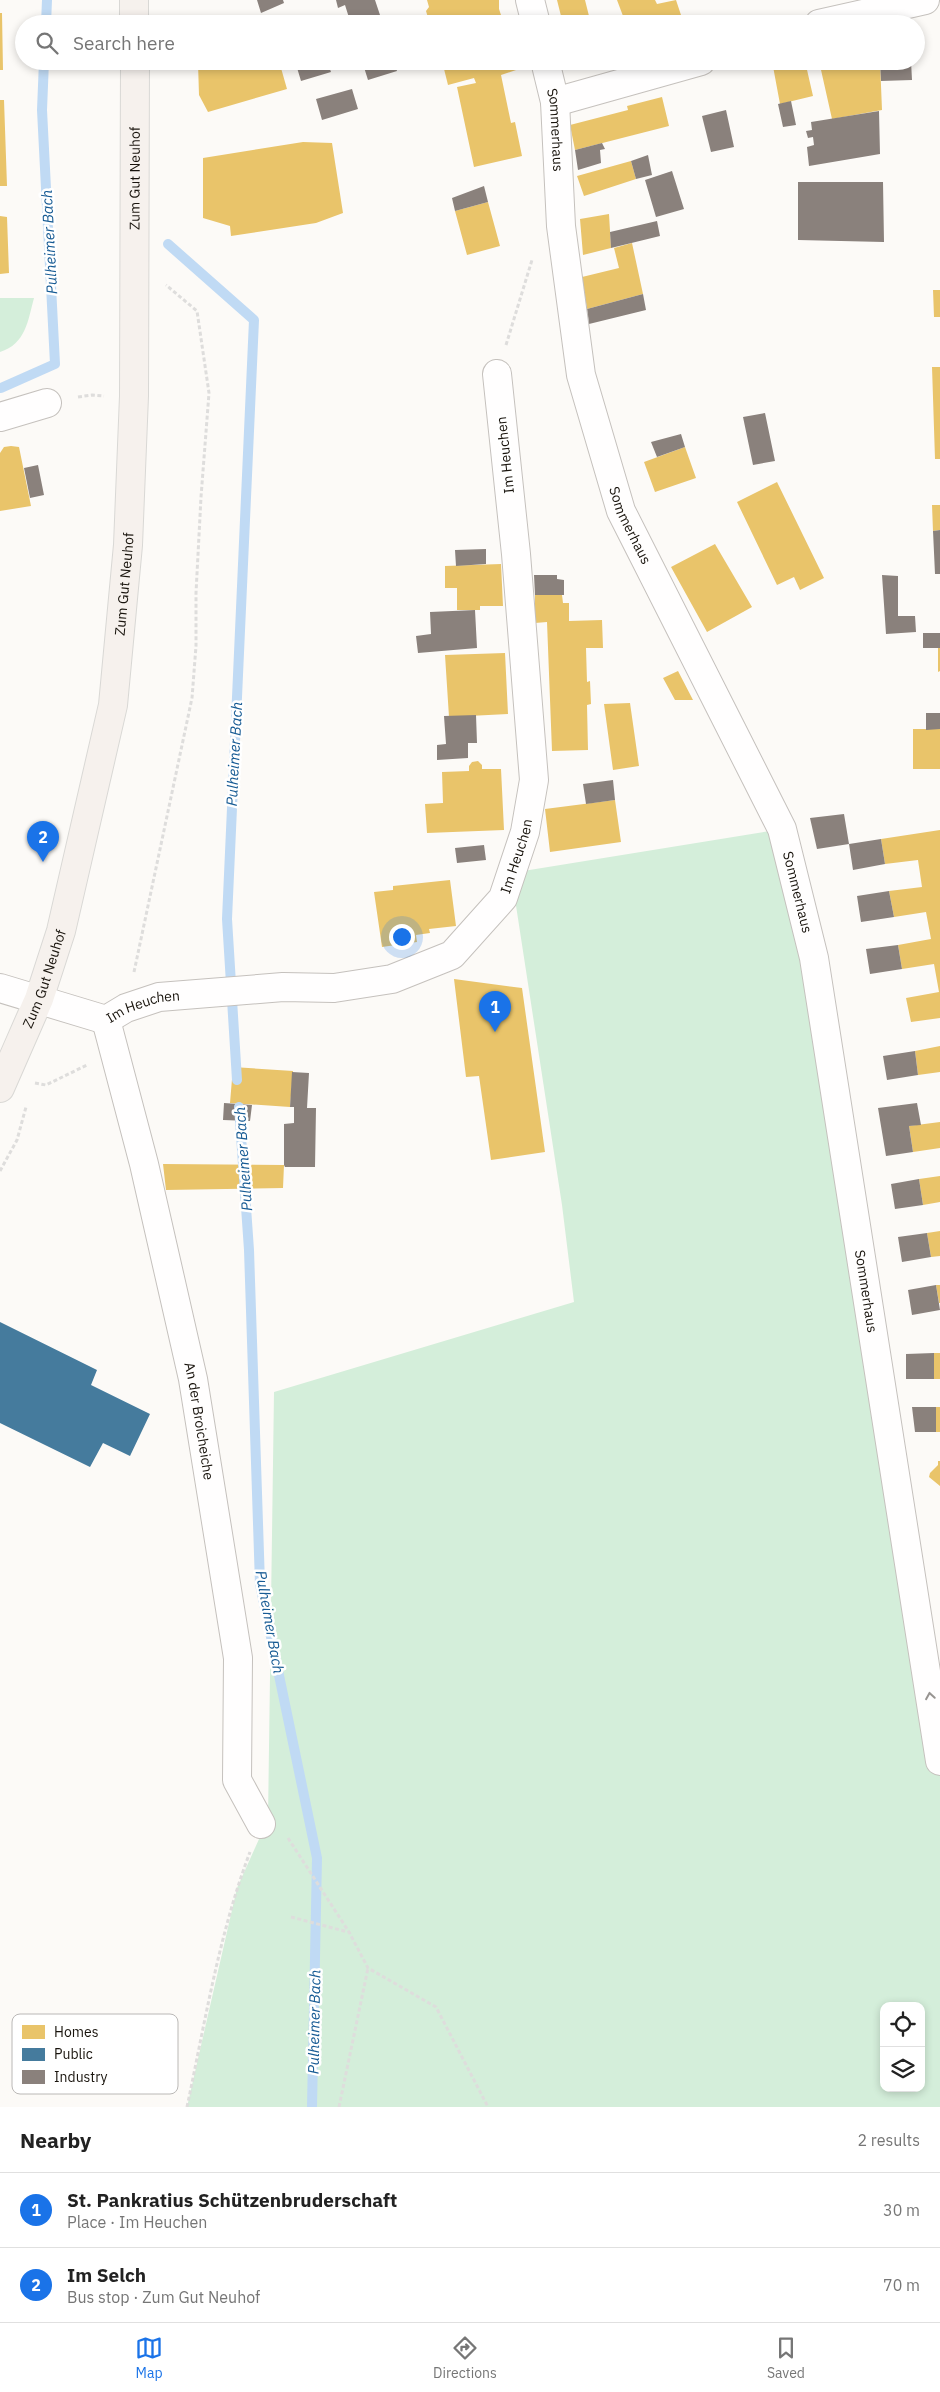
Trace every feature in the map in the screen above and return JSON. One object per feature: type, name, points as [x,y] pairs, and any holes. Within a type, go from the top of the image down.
[{"type":"main road","points":[[134,0],[134,15]]},
{"type":"main road","name":"Zum Gut Neuhof","points":[[4,1080],[39,999],[60,930],[113,706],[128,545],[134,396],[135,70]]},
{"type":"street","points":[[530,0],[534,15]]},
{"type":"street","points":[[859,15],[925,0]]},
{"type":"street","name":"Sommerhaus","points":[[547,70],[555,102],[562,226],[581,375],[621,511],[782,829],[814,958],[940,1761]]},
{"type":"street","points":[[555,102],[669,70]]},
{"type":"street","name":"Im Heuchen","points":[[0,988],[39,999],[116,1014],[159,997],[282,987],[334,988],[392,979],[452,955],[502,898],[525,832],[534,780],[516,554],[497,374]]},
{"type":"street","points":[[0,416],[46,403]]},
{"type":"street","name":"An der Broicheiche","points":[[116,1014],[116,1051],[193,1379],[238,1658],[237,1780],[261,1824]]},
{"type":"path","points":[[497,374],[536,250],[562,226]]},
{"type":"path","points":[[116,1014],[192,698],[196,646],[196,593],[201,497],[209,393],[197,311],[135,259]]},
{"type":"path","points":[[46,403],[92,394],[134,396]]},
{"type":"path","points":[[4,1080],[46,1085],[116,1051]]},
{"type":"path","points":[[187,2107],[223,1936],[237,1888],[261,1824]]},
{"type":"path","points":[[290,1840],[349,1932],[368,1968],[436,2007],[488,2107]]},
{"type":"path","points":[[291,1917],[349,1932]]},
{"type":"path","points":[[339,2107],[368,1968]]},
{"type":"green space","points":[[0,298],[34,298],[21,337],[9,348],[0,352]]},
{"type":"green space","points":[[782,829],[940,1761],[940,2107],[187,2107],[237,1888],[268,1819],[274,1392],[574,1302],[562,1205],[511,873]]},
{"type":"building: Homes","points":[[427,0],[499,0],[501,15],[427,15],[426,11],[429,7]]},
{"type":"building: Homes","points":[[557,0],[585,0],[589,15],[561,15]]},
{"type":"building: Homes","points":[[617,0],[655,0],[657,4],[676,0],[681,15],[623,15]]},
{"type":"building: Homes","points":[[0,13],[2,13],[3,70],[0,70]]},
{"type":"building: Homes","points":[[198,70],[282,70],[287,89],[208,112],[199,95]]},
{"type":"building: Homes","points":[[444,70],[516,70],[501,75],[511,123],[515,122],[522,156],[474,167],[457,87],[476,83],[474,78],[448,85]]},
{"type":"building: Homes","points":[[774,70],[807,70],[813,96],[780,104]]},
{"type":"building: Homes","points":[[821,70],[880,70],[882,110],[832,119]]},
{"type":"building: Homes","points":[[662,97],[669,126],[575,150],[570,125],[628,110],[627,106]]},
{"type":"building: Homes","points":[[0,100],[4,100],[7,186],[0,186]]},
{"type":"building: Homes","points":[[303,142],[332,143],[343,213],[316,223],[231,236],[230,226],[203,218],[203,158]]},
{"type":"building: Homes","points":[[631,161],[636,179],[584,196],[577,176]]},
{"type":"building: Homes","points":[[488,202],[500,246],[467,255],[455,211]]},
{"type":"building: Homes","points":[[609,214],[611,248],[583,255],[580,219]]},
{"type":"building: Homes","points":[[0,216],[7,217],[9,273],[0,274]]},
{"type":"building: Homes","points":[[632,243],[643,294],[587,309],[582,277],[619,268],[614,248]]},
{"type":"building: Homes","points":[[933,290],[940,290],[940,317],[934,317]]},
{"type":"building: Homes","points":[[932,367],[940,367],[940,459],[935,459]]},
{"type":"building: Homes","points":[[4,447],[19,447],[31,506],[0,511],[0,453]]},
{"type":"building: Homes","points":[[685,447],[696,478],[655,492],[644,462]]},
{"type":"building: Homes","points":[[777,482],[824,578],[800,590],[794,577],[777,585],[737,502]]},
{"type":"building: Homes","points":[[932,505],[940,505],[940,530],[933,531]]},
{"type":"building: Homes","points":[[715,544],[752,607],[707,632],[671,567]]},
{"type":"building: Homes","points":[[501,564],[503,606],[480,606],[480,610],[457,610],[457,588],[445,588],[445,566]]},
{"type":"building: Homes","points":[[535,595],[562,595],[563,603],[569,603],[569,621],[602,620],[603,648],[586,648],[587,682],[590,681],[591,704],[587,705],[588,750],[552,751],[547,622],[535,623]]},
{"type":"building: Homes","points":[[938,648],[940,648],[940,671],[938,672]]},
{"type":"building: Homes","points":[[505,653],[508,714],[449,717],[445,655]]},
{"type":"building: Homes","points":[[678,671],[693,700],[675,700],[663,678]]},
{"type":"building: Homes","points":[[630,703],[639,766],[613,770],[604,704]]},
{"type":"building: Homes","points":[[913,729],[940,729],[940,769],[913,769]]},
{"type":"building: Homes","points":[[478,761],[482,765],[482,769],[501,769],[504,830],[427,833],[425,804],[443,803],[442,772],[469,771],[469,766],[472,762]]},
{"type":"building: Homes","points":[[615,800],[621,842],[550,852],[545,809]]},
{"type":"building: Homes","points":[[940,830],[940,1018],[911,1022],[906,998],[939,992],[934,964],[902,969],[898,945],[931,939],[926,912],[894,917],[889,891],[922,887],[918,860],[885,864],[881,839]]},
{"type":"building: Homes","points":[[450,880],[456,926],[429,929],[430,933],[416,935],[417,942],[382,947],[374,892],[393,890],[393,886]]},
{"type":"building: Homes","points":[[454,979],[522,988],[545,1152],[491,1160],[479,1076],[466,1077]]},
{"type":"building: Homes","points":[[940,1046],[940,1072],[918,1075],[915,1051]]},
{"type":"building: Homes","points":[[233,1067],[293,1071],[290,1107],[230,1103]]},
{"type":"building: Homes","points":[[940,1122],[940,1148],[913,1152],[909,1126]]},
{"type":"building: Homes","points":[[163,1164],[284,1165],[283,1188],[166,1190]]},
{"type":"building: Homes","points":[[940,1176],[940,1202],[923,1205],[919,1179]]},
{"type":"building: Homes","points":[[940,1231],[940,1256],[931,1257],[927,1233]]},
{"type":"building: Homes","points":[[936,1285],[940,1285],[940,1303],[939,1303]]},
{"type":"building: Homes","points":[[934,1353],[940,1353],[940,1379],[934,1379]]},
{"type":"building: Homes","points":[[936,1407],[940,1407],[940,1432],[936,1432]]},
{"type":"building: Homes","points":[[938,1461],[940,1461],[940,1486],[929,1477],[930,1473],[938,1465]]},
{"type":"building: Public","points":[[0,1322],[97,1370],[91,1385],[150,1414],[130,1456],[103,1443],[90,1467],[0,1423]]},
{"type":"building: Industry","points":[[257,0],[283,0],[284,3],[261,13]]},
{"type":"building: Industry","points":[[336,0],[375,0],[380,15],[348,15],[345,5],[338,8]]},
{"type":"building: Industry","points":[[298,70],[330,70],[331,72],[301,81]]},
{"type":"building: Industry","points":[[365,70],[397,70],[397,71],[368,80]]},
{"type":"building: Industry","points":[[880,70],[911,70],[912,80],[881,81]]},
{"type":"building: Industry","points":[[352,89],[358,109],[322,120],[316,99]]},
{"type":"building: Industry","points":[[791,101],[796,125],[783,127],[778,104]]},
{"type":"building: Industry","points":[[726,110],[734,147],[711,152],[702,116]]},
{"type":"building: Industry","points":[[879,111],[880,154],[809,166],[807,147],[814,145],[813,137],[808,138],[806,131],[812,130],[811,122]]},
{"type":"building: Industry","points":[[602,143],[605,149],[600,150],[601,163],[578,170],[575,150]]},
{"type":"building: Industry","points":[[648,155],[652,175],[636,179],[631,161]]},
{"type":"building: Industry","points":[[672,171],[684,209],[656,217],[645,180]]},
{"type":"building: Industry","points":[[798,182],[883,182],[884,242],[798,240]]},
{"type":"building: Industry","points":[[484,186],[488,202],[455,211],[452,198]]},
{"type":"building: Industry","points":[[657,221],[660,236],[611,248],[610,232]]},
{"type":"building: Industry","points":[[643,294],[646,310],[589,324],[587,309]]},
{"type":"building: Industry","points":[[765,413],[775,461],[753,465],[743,417]]},
{"type":"building: Industry","points":[[681,434],[685,447],[657,457],[651,442]]},
{"type":"building: Industry","points":[[38,465],[44,495],[30,498],[24,468]]},
{"type":"building: Industry","points":[[940,530],[940,574],[935,574],[933,531]]},
{"type":"building: Industry","points":[[486,549],[486,564],[456,566],[455,550]]},
{"type":"building: Industry","points":[[534,575],[557,575],[557,579],[564,580],[564,595],[535,595]]},
{"type":"building: Industry","points":[[882,575],[898,576],[898,616],[915,616],[916,632],[886,634]]},
{"type":"building: Industry","points":[[475,610],[477,648],[418,653],[416,636],[431,634],[430,612]]},
{"type":"building: Industry","points":[[923,633],[940,633],[940,648],[923,648]]},
{"type":"building: Industry","points":[[926,713],[940,713],[940,729],[926,730]]},
{"type":"building: Industry","points":[[476,715],[477,743],[468,743],[468,758],[437,760],[437,745],[446,744],[444,716]]},
{"type":"building: Industry","points":[[613,780],[615,800],[586,804],[583,784]]},
{"type":"building: Industry","points":[[844,814],[849,844],[817,849],[810,818]]},
{"type":"building: Industry","points":[[881,839],[885,864],[853,870],[849,844]]},
{"type":"building: Industry","points":[[484,845],[486,860],[457,863],[455,848]]},
{"type":"building: Industry","points":[[889,891],[894,917],[861,922],[857,896]]},
{"type":"building: Industry","points":[[898,945],[902,969],[870,974],[866,949]]},
{"type":"building: Industry","points":[[915,1051],[918,1075],[887,1080],[883,1056]]},
{"type":"building: Industry","points":[[292,1072],[309,1073],[307,1108],[316,1108],[315,1167],[285,1167],[284,1165],[284,1124],[294,1123],[294,1107],[290,1107]]},
{"type":"building: Industry","points":[[224,1103],[252,1105],[250,1121],[223,1120]]},
{"type":"building: Industry","points":[[917,1103],[921,1125],[909,1126],[913,1152],[886,1156],[878,1108]]},
{"type":"building: Industry","points":[[919,1179],[923,1205],[895,1209],[891,1184]]},
{"type":"building: Industry","points":[[927,1233],[931,1257],[902,1262],[898,1237]]},
{"type":"building: Industry","points":[[936,1285],[940,1310],[912,1315],[908,1290]]},
{"type":"building: Industry","points":[[934,1353],[934,1379],[906,1379],[906,1354]]},
{"type":"building: Industry","points":[[912,1407],[936,1407],[936,1432],[915,1432]]},
{"type":"waterway","name":"Pulheimer Bach","points":[[46,15],[47,0]]},
{"type":"waterway","name":"Pulheimer Bach","points":[[1,388],[55,364],[42,110],[44,70]]},
{"type":"waterway","name":"Pulheimer Bach","points":[[168,244],[254,320],[227,919],[237,1080]]},
{"type":"waterway","name":"Pulheimer Bach","points":[[239,1107],[249,1250],[260,1584],[317,1858],[312,2107]]},
{"type":"place","name":"Im Selch","points":[[43,862]]},
{"type":"place","name":"St. Pankratius Schützenbruderschaft","points":[[495,1032]]}]
